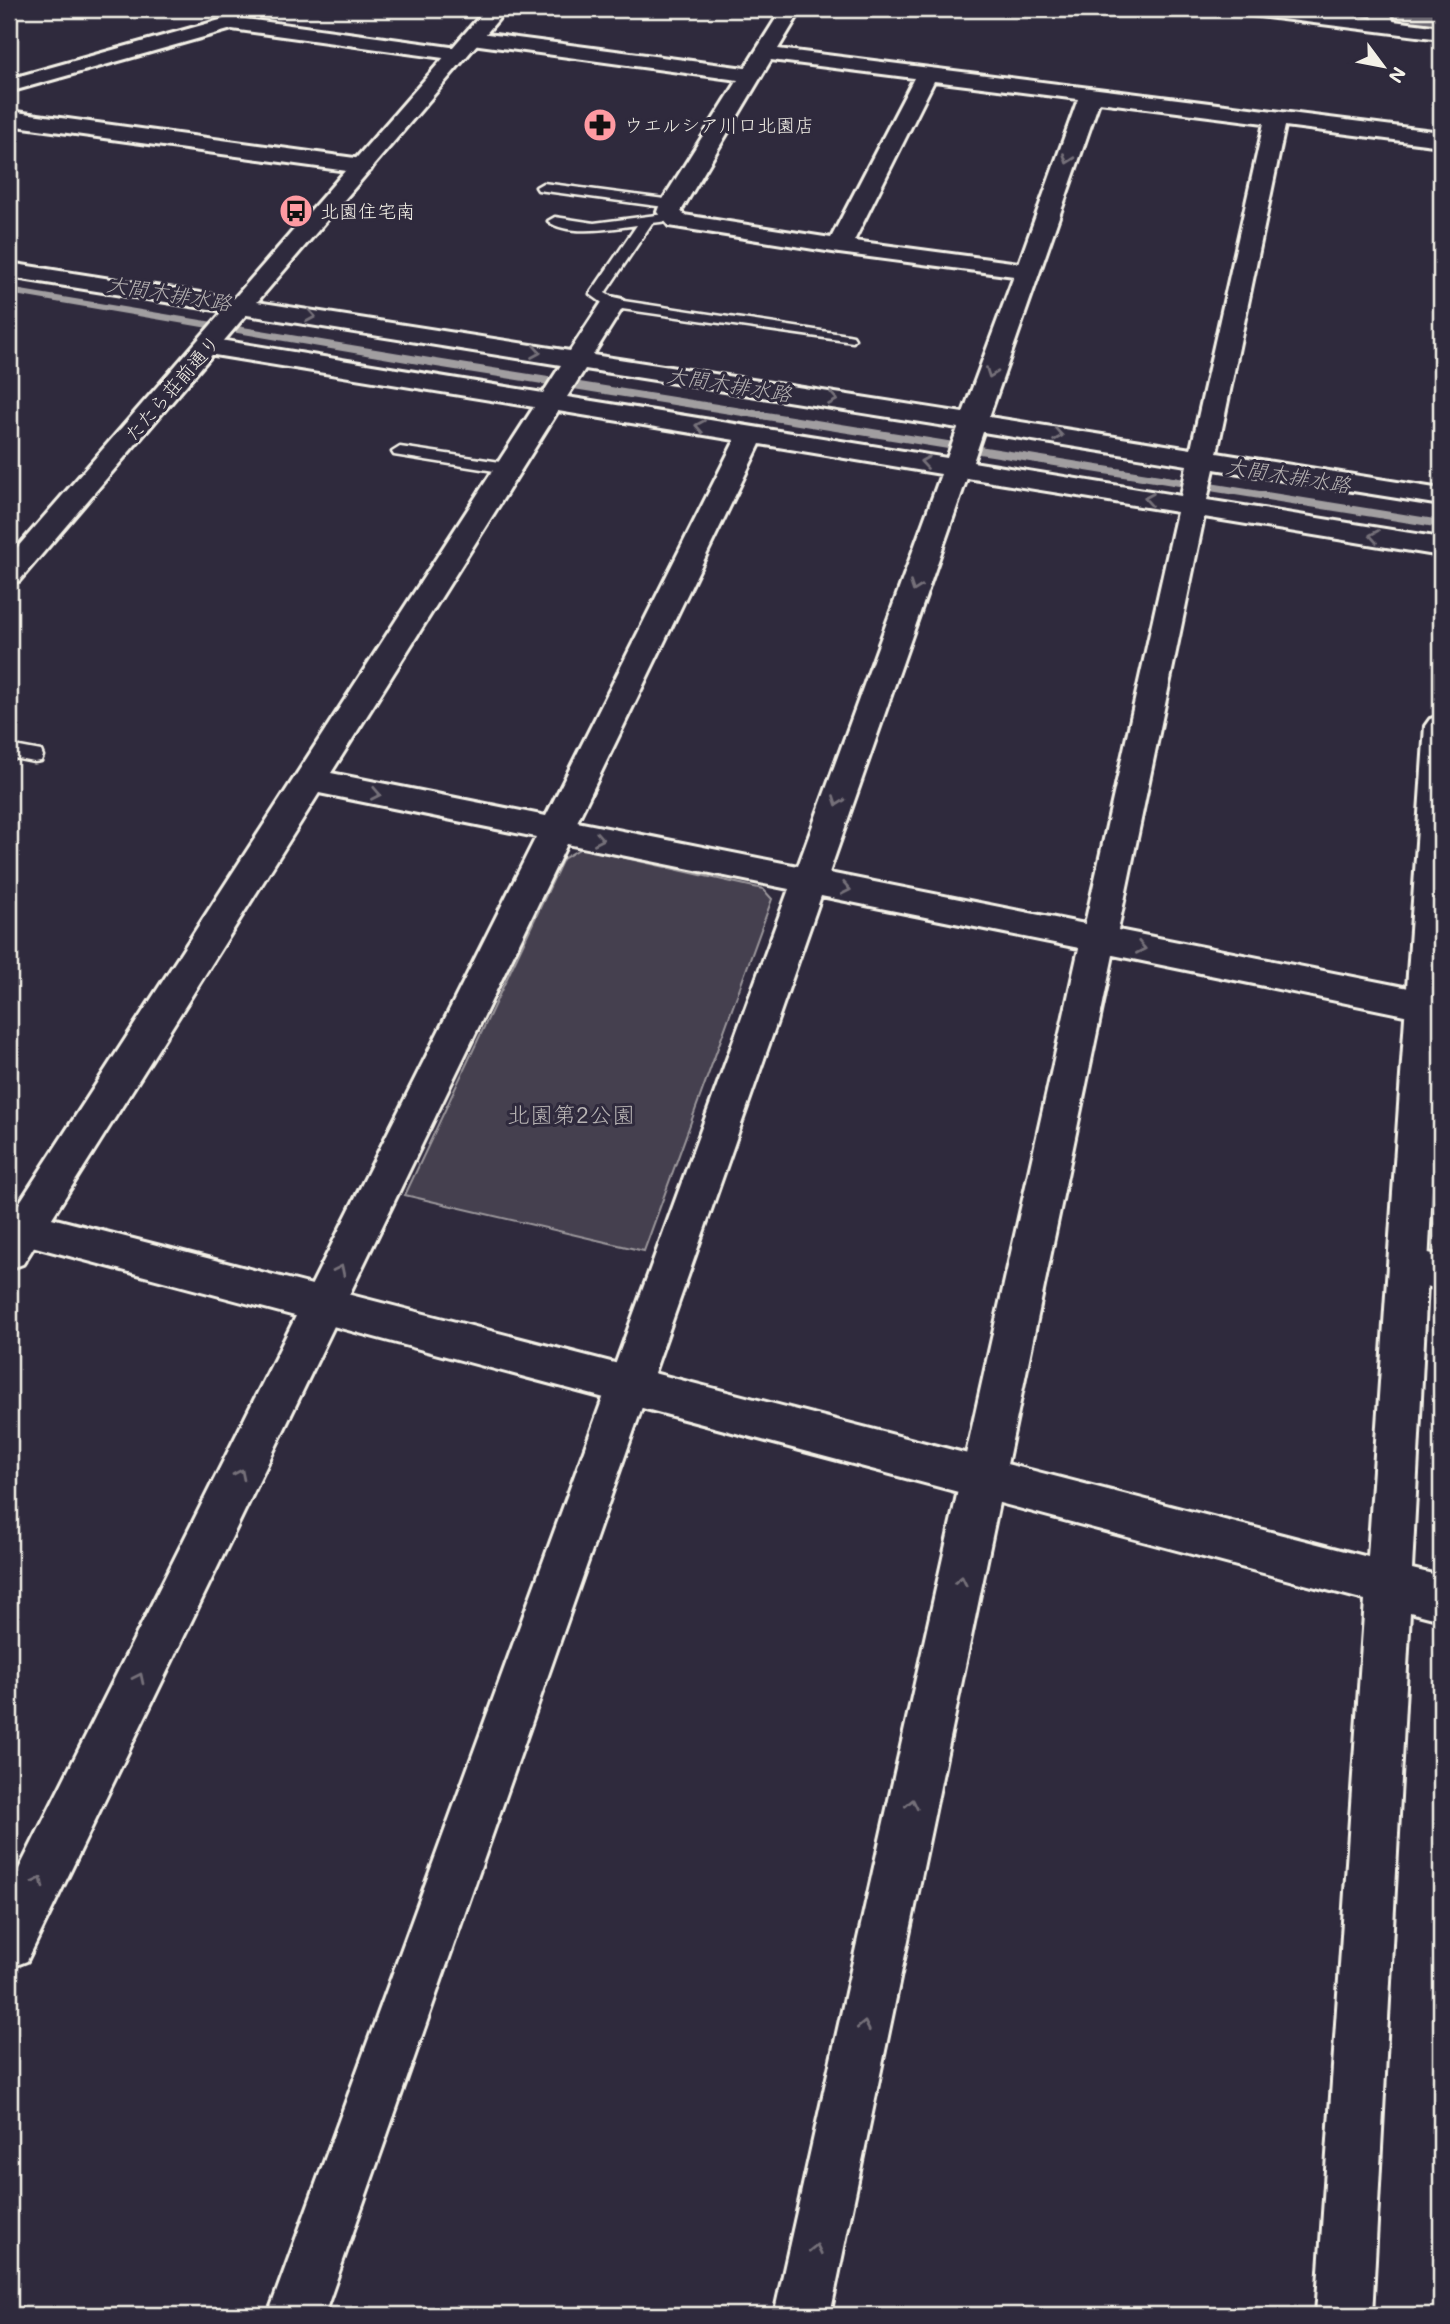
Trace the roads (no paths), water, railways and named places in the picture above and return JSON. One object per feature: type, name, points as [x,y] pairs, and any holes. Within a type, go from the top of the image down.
[{"type":"street","name":"たたら荘前通り","points":[[9,575],[497,9]]},
{"type":"street","points":[[792,9],[750,75],[672,211],[677,221],[1028,271]]},
{"type":"street","points":[[1251,9],[1382,17],[1441,33]]},
{"type":"street","points":[[9,86],[231,23],[750,75]]},
{"type":"street","points":[[764,53],[1441,139]]},
{"type":"street","points":[[839,246],[927,74]]},
{"type":"street","points":[[296,2315],[1091,94]]},
{"type":"street","points":[[9,118],[362,166]]},
{"type":"street","points":[[802,2315],[1276,118]]},
{"type":"street","points":[[9,270],[240,310],[577,358],[1441,497]]},
{"type":"street","points":[[613,304],[309,780],[14,1234],[323,1305],[1441,1598]]},
{"type":"street","points":[[211,343],[751,435],[1441,547]]},
{"type":"street","points":[[9,1944],[751,435]]},
{"type":"street","points":[[1344,2315],[1388,1584],[1425,1269],[1424,1005],[1441,726]]},
{"type":"street","points":[[309,780],[1424,1005]]},
{"type":"lane","points":[[543,187],[672,211]]},
{"type":"lane","points":[[555,221],[594,227],[648,219],[672,211]]},
{"type":"lane","points":[[648,219],[597,294],[613,304],[848,339]]},
{"type":"lane","points":[[400,452],[508,468]]},
{"type":"lane","points":[[9,751],[34,756]]},
{"type":"waterway","points":[[1405,9],[1441,14]]},
{"type":"waterway","name":"大間木排水路","points":[[9,291],[430,362],[1441,524]]},
{"type":"place","name":"ウエルシア川口北園店","points":[[600,125]]},
{"type":"place","name":"北園住宅南","points":[[296,211]]},
{"type":"park label","name":"北園第2公園","points":[[571,1115]]}]
